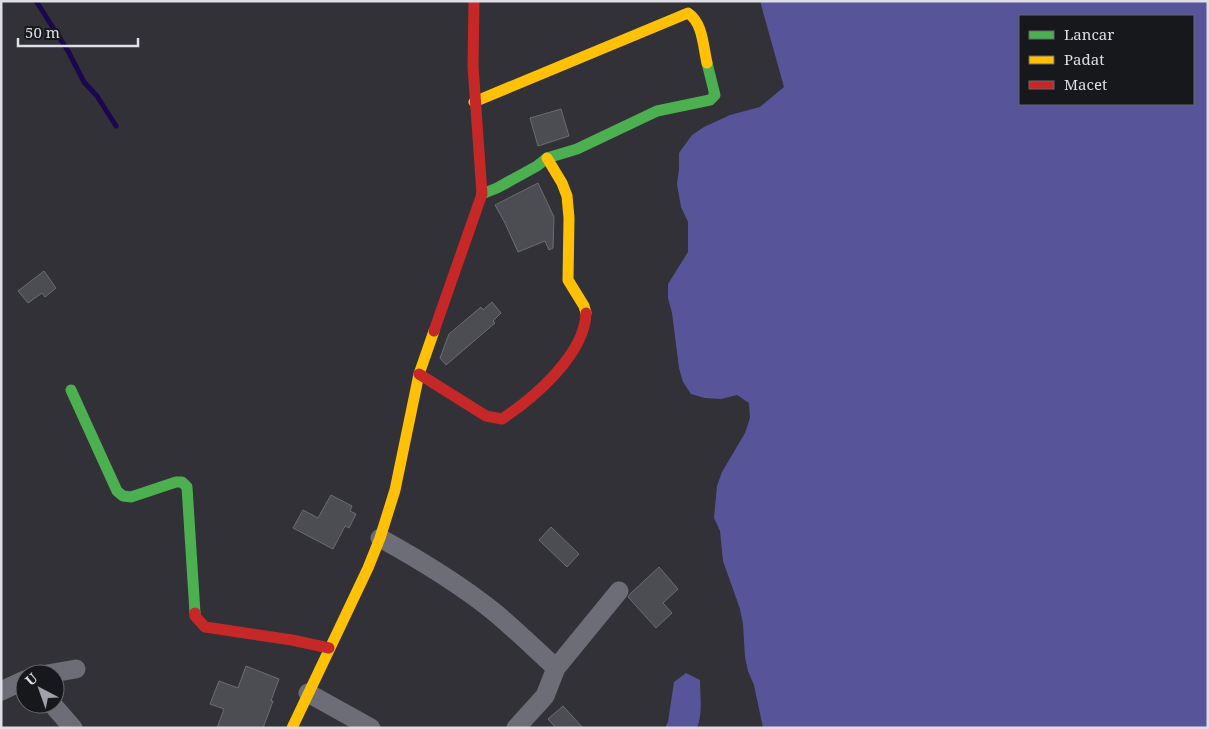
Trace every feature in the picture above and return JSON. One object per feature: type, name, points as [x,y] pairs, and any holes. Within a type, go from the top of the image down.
[{"type":"street","points":[[292,728],[368,568],[380,538],[395,490],[419,374],[482,194],[474,102],[474,1]]},
{"type":"street","points":[[474,102],[688,12],[698,24],[715,96],[703,102],[657,111],[577,149],[546,158],[537,166],[482,194]]},
{"type":"street","points":[[419,374],[486,416],[502,419],[551,380],[575,350],[586,322],[586,312],[566,277],[569,217],[565,188],[546,158]]},
{"type":"street","points":[[71,390],[116,491],[125,497],[131,497],[176,482],[182,482],[187,487],[194,599],[196,616],[199,622],[205,627],[292,640],[329,648]]},
{"type":"street","points":[[380,538],[419,559],[493,612],[556,668]]},
{"type":"street","points":[[516,728],[545,696],[556,668],[619,591]]},
{"type":"street","points":[[65,671],[76,669]]},
{"type":"street","points":[[1,691],[15,685]]},
{"type":"street","points":[[308,693],[371,728]]},
{"type":"street","points":[[61,714],[73,728]]},
{"type":"shaded area","points":[[760,1],[1208,1],[1208,728],[763,728],[754,685],[745,657],[740,609],[723,561],[720,531],[714,518],[717,486],[722,472],[745,433],[750,418],[749,403],[737,395],[721,399],[705,398],[691,394],[683,382],[679,368],[672,313],[668,298],[668,284],[688,252],[688,222],[681,207],[677,184],[679,153],[692,135],[704,127],[730,115],[760,107],[784,87]]},
{"type":"shaded area","points":[[686,673],[700,680],[701,710],[697,728],[665,728],[668,722],[674,682]]},
{"type":"building","points":[[561,109],[569,136],[538,146],[530,118]]},
{"type":"building","points":[[538,183],[554,217],[553,248],[549,250],[545,241],[518,252],[495,205]]},
{"type":"building","points":[[44,271],[56,288],[45,297],[42,293],[28,303],[18,291]]},
{"type":"building","points":[[492,302],[501,313],[493,321],[495,323],[446,365],[440,358],[449,334],[481,307],[483,310]]},
{"type":"building","points":[[331,495],[352,506],[350,511],[356,514],[349,528],[345,526],[333,549],[293,528],[303,510],[318,518]]},
{"type":"building","points":[[551,527],[579,554],[567,567],[539,540]]},
{"type":"building","points":[[659,567],[678,589],[663,603],[672,613],[656,628],[628,597]]},
{"type":"building","points":[[246,666],[279,679],[263,728],[217,728],[224,709],[210,704],[219,681],[238,688]]},
{"type":"building","points":[[563,706],[583,728],[556,728],[548,719]]},
{"type":"waterway","points":[[36,1],[68,51],[84,82],[97,96],[116,126]]},
{"type":"traffic: fast","points":[[482,194],[537,166],[547,158],[577,149],[657,111],[710,100],[715,95],[707,63]]},
{"type":"traffic: fast","points":[[71,390],[117,491],[123,496],[131,497],[176,482],[182,482],[187,487],[195,613]]},
{"type":"traffic: slow","points":[[474,102],[688,13],[693,17],[700,29],[707,63]]},
{"type":"traffic: slow","points":[[547,158],[562,183],[567,196],[569,218],[568,280],[584,306],[586,313]]},
{"type":"traffic: slow","points":[[292,728],[368,568],[380,538],[395,490],[419,374],[434,331]]},
{"type":"traffic: jam","points":[[434,331],[482,194],[473,66],[474,1]]},
{"type":"traffic: jam","points":[[419,374],[486,416],[502,419],[556,374],[577,344],[586,313]]},
{"type":"traffic: jam","points":[[195,613],[195,616],[205,627],[292,640],[329,648]]}]
